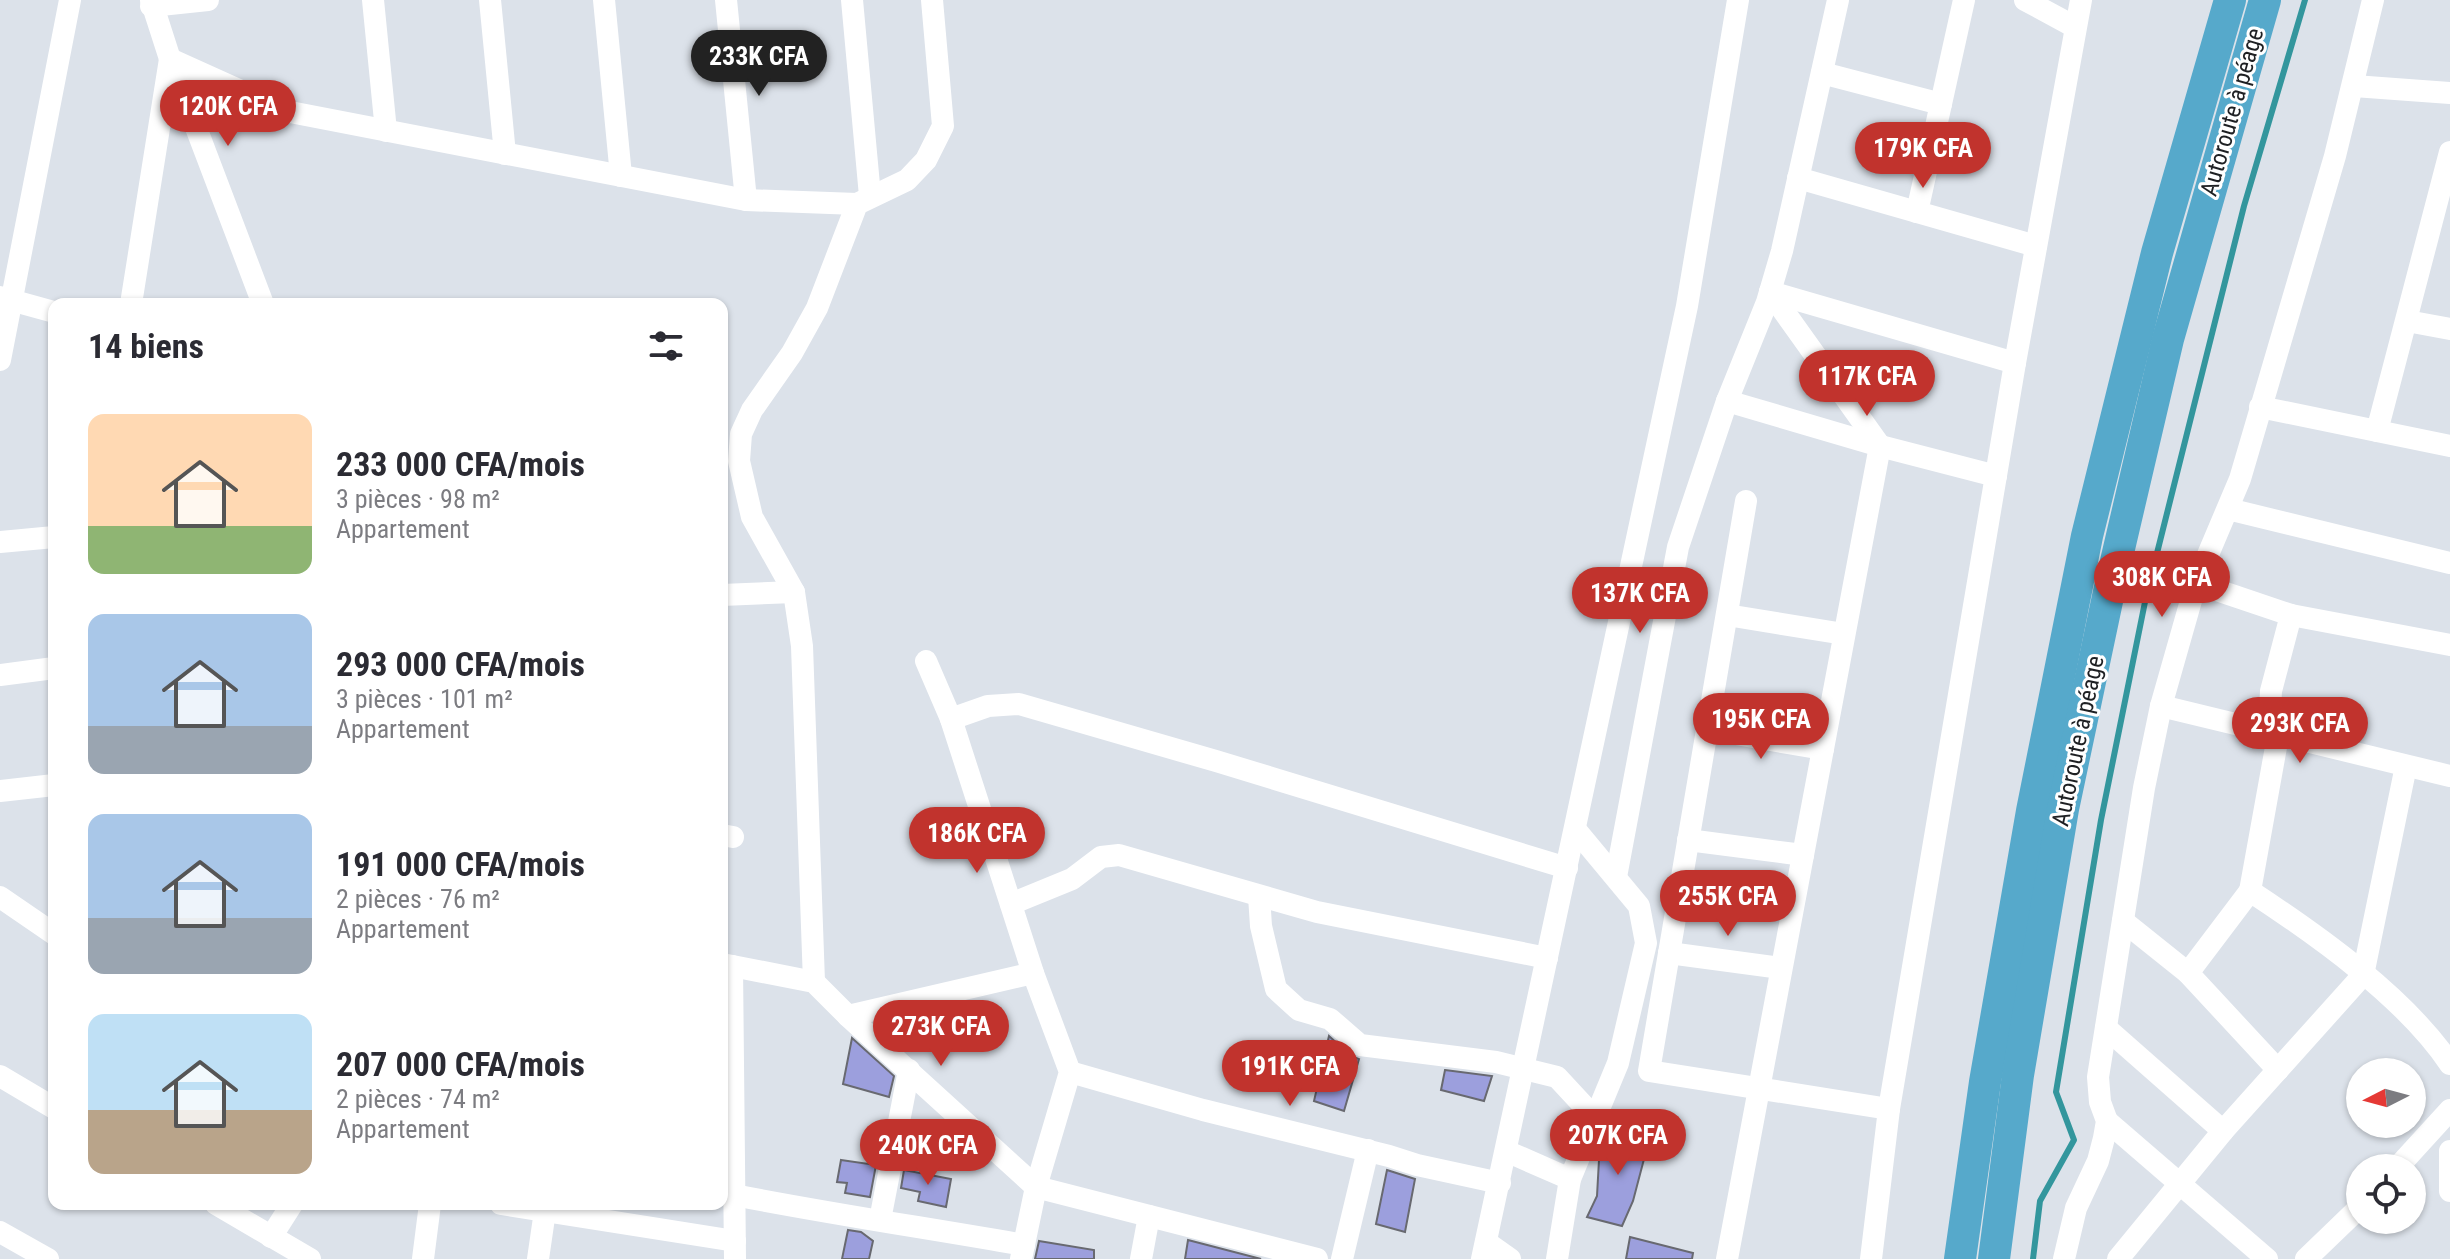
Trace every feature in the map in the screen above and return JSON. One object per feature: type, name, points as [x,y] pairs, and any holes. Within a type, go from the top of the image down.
[{"type":"highway","points":[[1960,1259],[1985,1082],[2032,811],[2087,536],[2157,253],[2230,0]]},
{"type":"highway","name":"Autoroute à péage","points":[[1994,1259],[2020,1059],[2063,809],[2091,676],[2168,339],[2265,0]]},
{"type":"street","points":[[0,360],[6,299],[70,0]]},
{"type":"street","points":[[208,0],[151,3],[261,298]]},
{"type":"street","points":[[373,0],[386,131]]},
{"type":"street","points":[[490,0],[505,154]]},
{"type":"street","points":[[604,0],[621,176]]},
{"type":"street","points":[[726,0],[746,200]]},
{"type":"street","points":[[814,982],[802,646],[794,592],[752,517],[732,439],[792,353],[817,308],[863,200],[852,0]]},
{"type":"street","points":[[170,59],[285,111],[746,200],[863,200],[907,180],[926,160],[943,126],[932,0]]},
{"type":"street","points":[[1510,1259],[1484,1250],[1687,306],[1738,0]]},
{"type":"street","points":[[1616,877],[1678,547],[1727,401],[1770,292],[1838,0]]},
{"type":"street","points":[[1917,212],[1964,0]]},
{"type":"street","points":[[2025,0],[2075,27]]},
{"type":"street","points":[[1871,1259],[1889,1109],[2015,363],[2081,0]]},
{"type":"street","points":[[2267,1259],[2107,1121],[2100,1102],[2098,1077],[2144,788],[2161,706],[2196,583],[2240,479],[2354,86],[2373,0]]},
{"type":"street","points":[[132,298],[170,59]]},
{"type":"street","points":[[1822,73],[1941,104]]},
{"type":"street","points":[[2354,86],[2450,93]]},
{"type":"street","points":[[2377,431],[2407,321],[2442,214],[2450,152]]},
{"type":"street","points":[[1798,178],[2036,246]]},
{"type":"street","points":[[1770,292],[2015,363]]},
{"type":"street","points":[[1727,1259],[1880,446],[1770,292]]},
{"type":"street","points":[[6,299],[48,310]]},
{"type":"street","points":[[2407,321],[2450,329]]},
{"type":"street","points":[[1727,401],[1996,476]]},
{"type":"street","points":[[2260,407],[2450,446]]},
{"type":"street","points":[[1746,501],[1649,1071],[1889,1109]]},
{"type":"street","points":[[2228,509],[2450,563]]},
{"type":"street","points":[[0,542],[48,538]]},
{"type":"street","points":[[2196,583],[2291,615],[2450,645]]},
{"type":"street","points":[[728,595],[794,592]]},
{"type":"street","points":[[1727,615],[1844,634]]},
{"type":"street","points":[[2188,973],[2250,891],[2278,736],[2270,710],[2271,691],[2291,615]]},
{"type":"street","points":[[734,1195],[848,1218],[880,1220],[1022,1252],[1036,1187],[1070,1072],[1033,973],[951,719],[926,661]]},
{"type":"street","points":[[0,675],[48,669]]},
{"type":"street","points":[[951,719],[988,706],[1019,704],[1567,868]]},
{"type":"street","points":[[2161,706],[2450,776]]},
{"type":"street","points":[[1707,729],[1823,749]]},
{"type":"street","points":[[2118,1259],[2223,1131],[2363,975],[2406,766]]},
{"type":"street","points":[[0,791],[48,786]]},
{"type":"street","points":[[1557,1259],[1570,1179],[1618,1063],[1646,943],[1639,906],[1575,829]]},
{"type":"street","points":[[1688,840],[1803,855]]},
{"type":"street","points":[[1011,904],[1072,879],[1101,857],[1119,855],[1317,912],[1547,958]]},
{"type":"street","points":[[2250,891],[2308,929],[2412,1017],[2450,1064]]},
{"type":"street","points":[[1259,896],[1261,926],[1276,989],[1299,1010],[1330,1019],[1360,1045],[1496,1062],[1557,1077],[1595,1118]]},
{"type":"street","points":[[0,897],[48,930]]},
{"type":"street","points":[[2123,921],[2188,973],[2278,1070]]},
{"type":"street","points":[[1669,953],[1781,968]]},
{"type":"street","points":[[728,965],[814,982],[1036,1187],[1149,1216],[1272,1253],[1317,1259]]},
{"type":"street","points":[[848,1016],[1033,973]]},
{"type":"street","points":[[559,1210],[735,1250],[728,998]]},
{"type":"street","points":[[2106,1028],[2223,1131]]},
{"type":"street","points":[[880,1220],[909,1070]]},
{"type":"street","points":[[1070,1072],[1203,1110],[1500,1183]]},
{"type":"street","points":[[0,1076],[48,1104]]},
{"type":"street","points":[[2410,1154],[2450,1110]]},
{"type":"street","points":[[2064,1259],[2076,1208],[2098,1161],[2107,1121]]},
{"type":"street","points":[[1342,1259],[1368,1150]]},
{"type":"street","points":[[1506,1151],[1570,1179]]},
{"type":"street","points":[[2450,1151],[2450,1191]]},
{"type":"street","points":[[226,1210],[304,1258]]},
{"type":"street","points":[[271,1237],[288,1210]]},
{"type":"street","points":[[423,1259],[429,1210]]},
{"type":"street","points":[[538,1259],[546,1210]]},
{"type":"street","points":[[1141,1259],[1149,1216]]},
{"type":"street","points":[[2306,1259],[2346,1220]]},
{"type":"street","points":[[0,1232],[48,1259]]},
{"type":"building","points":[[1329,1036],[1351,1056],[1359,1059],[1344,1111],[1314,1101]]},
{"type":"building","points":[[852,1038],[894,1076],[889,1097],[843,1084]]},
{"type":"building","points":[[1445,1070],[1492,1076],[1484,1101],[1441,1090]]},
{"type":"building","points":[[1605,1130],[1649,1140],[1633,1201],[1622,1226],[1587,1217],[1597,1196]]},
{"type":"building","points":[[841,1160],[876,1165],[870,1197],[845,1193],[847,1183],[837,1182]]},
{"type":"building","points":[[904,1170],[951,1179],[946,1207],[918,1201],[920,1192],[901,1188]]},
{"type":"building","points":[[1387,1170],[1415,1179],[1405,1232],[1376,1224]]},
{"type":"building","points":[[848,1230],[861,1232],[873,1241],[869,1259],[842,1259]]},
{"type":"building","points":[[1630,1237],[1693,1253],[1692,1259],[1626,1259]]},
{"type":"building","points":[[1188,1240],[1261,1259],[1185,1259]]},
{"type":"building","points":[[1039,1241],[1094,1250],[1094,1259],[1035,1259]]},
{"type":"waterway","points":[[2033,1259],[2040,1201],[2074,1140],[2056,1092],[2101,820],[2146,597],[2244,206],[2305,0]]}]
